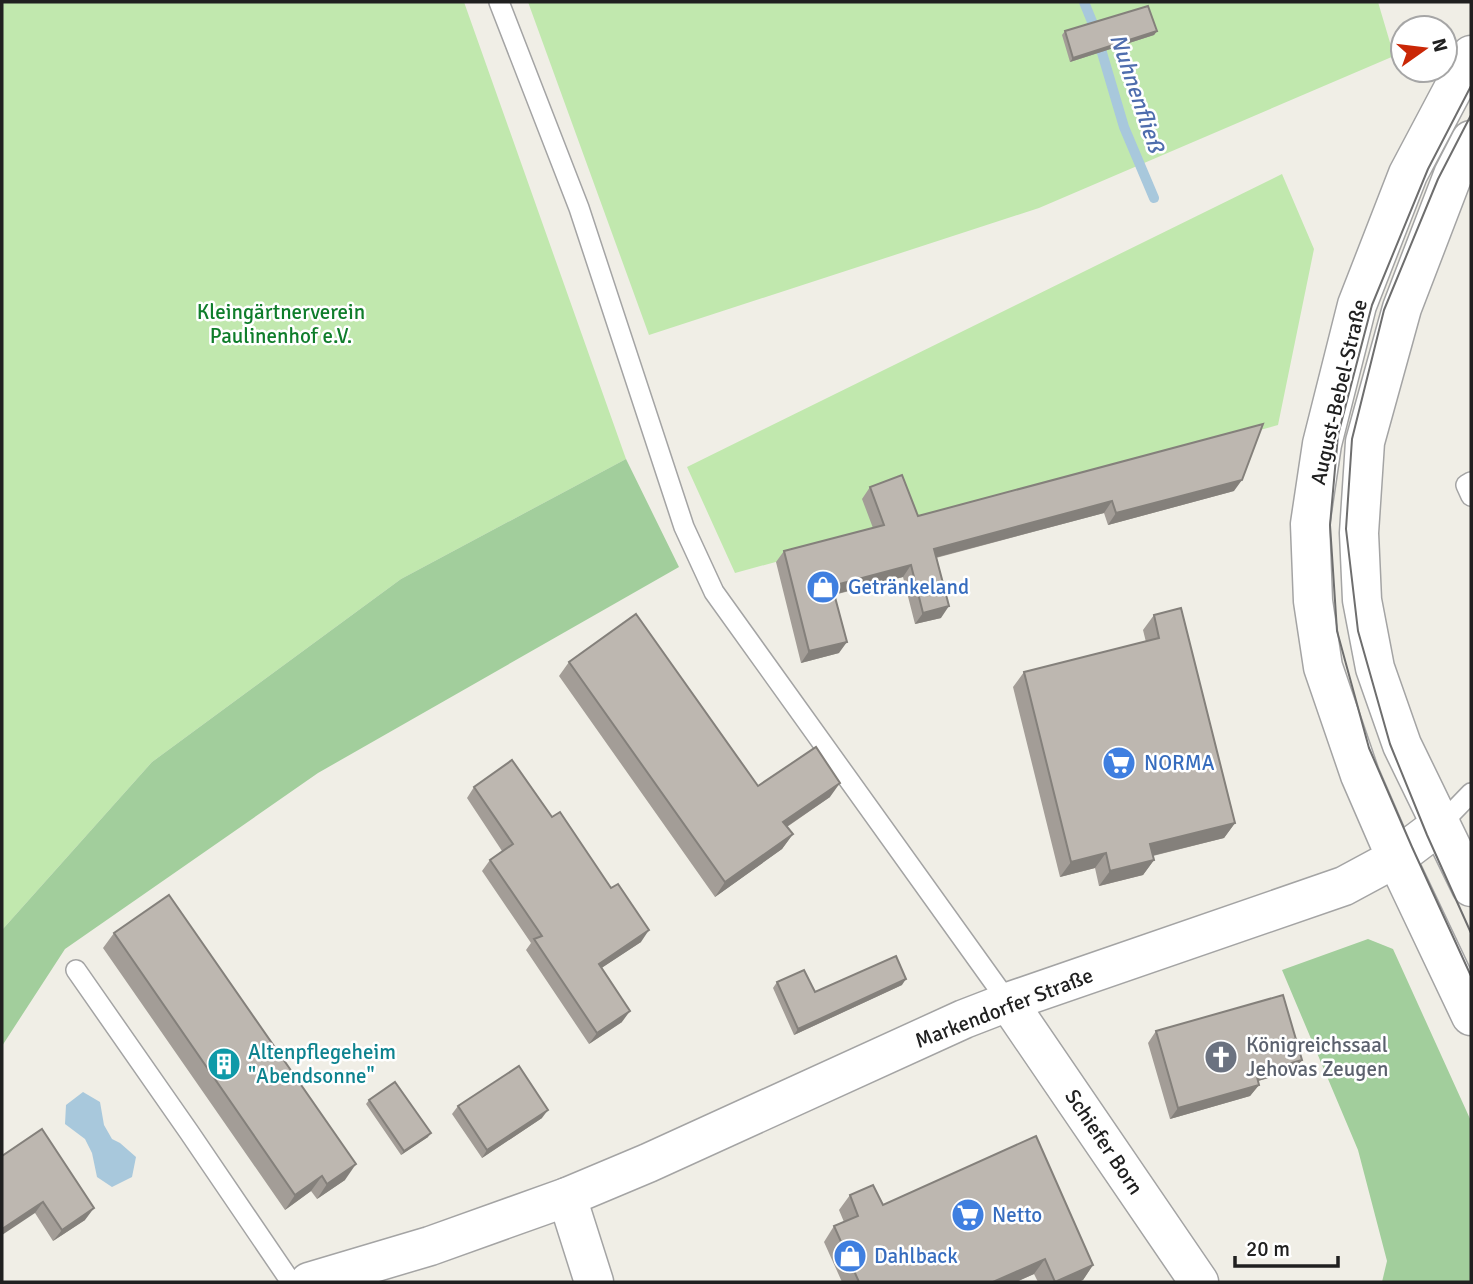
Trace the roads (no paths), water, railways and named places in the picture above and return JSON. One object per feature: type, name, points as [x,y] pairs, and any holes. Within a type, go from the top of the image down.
[{"type":"street","name":"August-Bebel-Straße","points":[[1471,55],[1408,174],[1357,305],[1322,444],[1310,524],[1313,601],[1323,667],[1360,775],[1471,1016]]},
{"type":"street","name":"August-Bebel-Straße","points":[[1471,140],[1453,175],[1402,307],[1365,442],[1359,533],[1362,600],[1375,668],[1402,745],[1471,887]]},
{"type":"street","name":"Markendorfer Straße","points":[[309,1282],[430,1246],[567,1197],[648,1163],[964,1019],[1344,886],[1396,858],[1441,824]]},
{"type":"street","name":"Schiefer Born","points":[[1008,1002],[1199,1282]]},
{"type":"street","points":[[567,1197],[594,1282]]},
{"type":"lane","points":[[499,2],[579,208],[684,527],[713,592],[1008,1002]]},
{"type":"lane","points":[[1471,482],[1466,485],[1471,496]]},
{"type":"lane","points":[[1441,824],[1471,793]]},
{"type":"lane","points":[[76,970],[291,1282]]},
{"type":"water","points":[[83,1092],[100,1102],[104,1125],[112,1139],[136,1157],[132,1177],[112,1187],[97,1177],[92,1153],[85,1139],[65,1124],[66,1105]]},
{"type":"waterway","name":"Nuhnenfließ","points":[[1084,2],[1095,29],[1124,127],[1154,198]]},
{"type":"tram line","points":[[1471,86],[1428,169],[1372,305],[1338,435],[1330,525],[1337,631],[1369,748],[1471,976]]},
{"type":"tram line","points":[[1471,115],[1438,179],[1384,310],[1352,439],[1346,529],[1358,631],[1390,744],[1471,933]]},
{"type":"place","name":"Getränkeland","points":[[823,587]]},
{"type":"place","name":"NORMA","points":[[1119,763]]},
{"type":"place","name":"Königreichssaal Jehovas Zeugen","points":[[1221,1057]]},
{"type":"place","name":"Altenpflegeheim \"Abendsonne\"","points":[[224,1064]]},
{"type":"place","name":"Netto","points":[[968,1215]]},
{"type":"place","name":"Dahlback","points":[[850,1256]]},
{"type":"park label","name":"Kleingärtnerverein Paulinenhof e.V.","points":[[281,324]]}]
